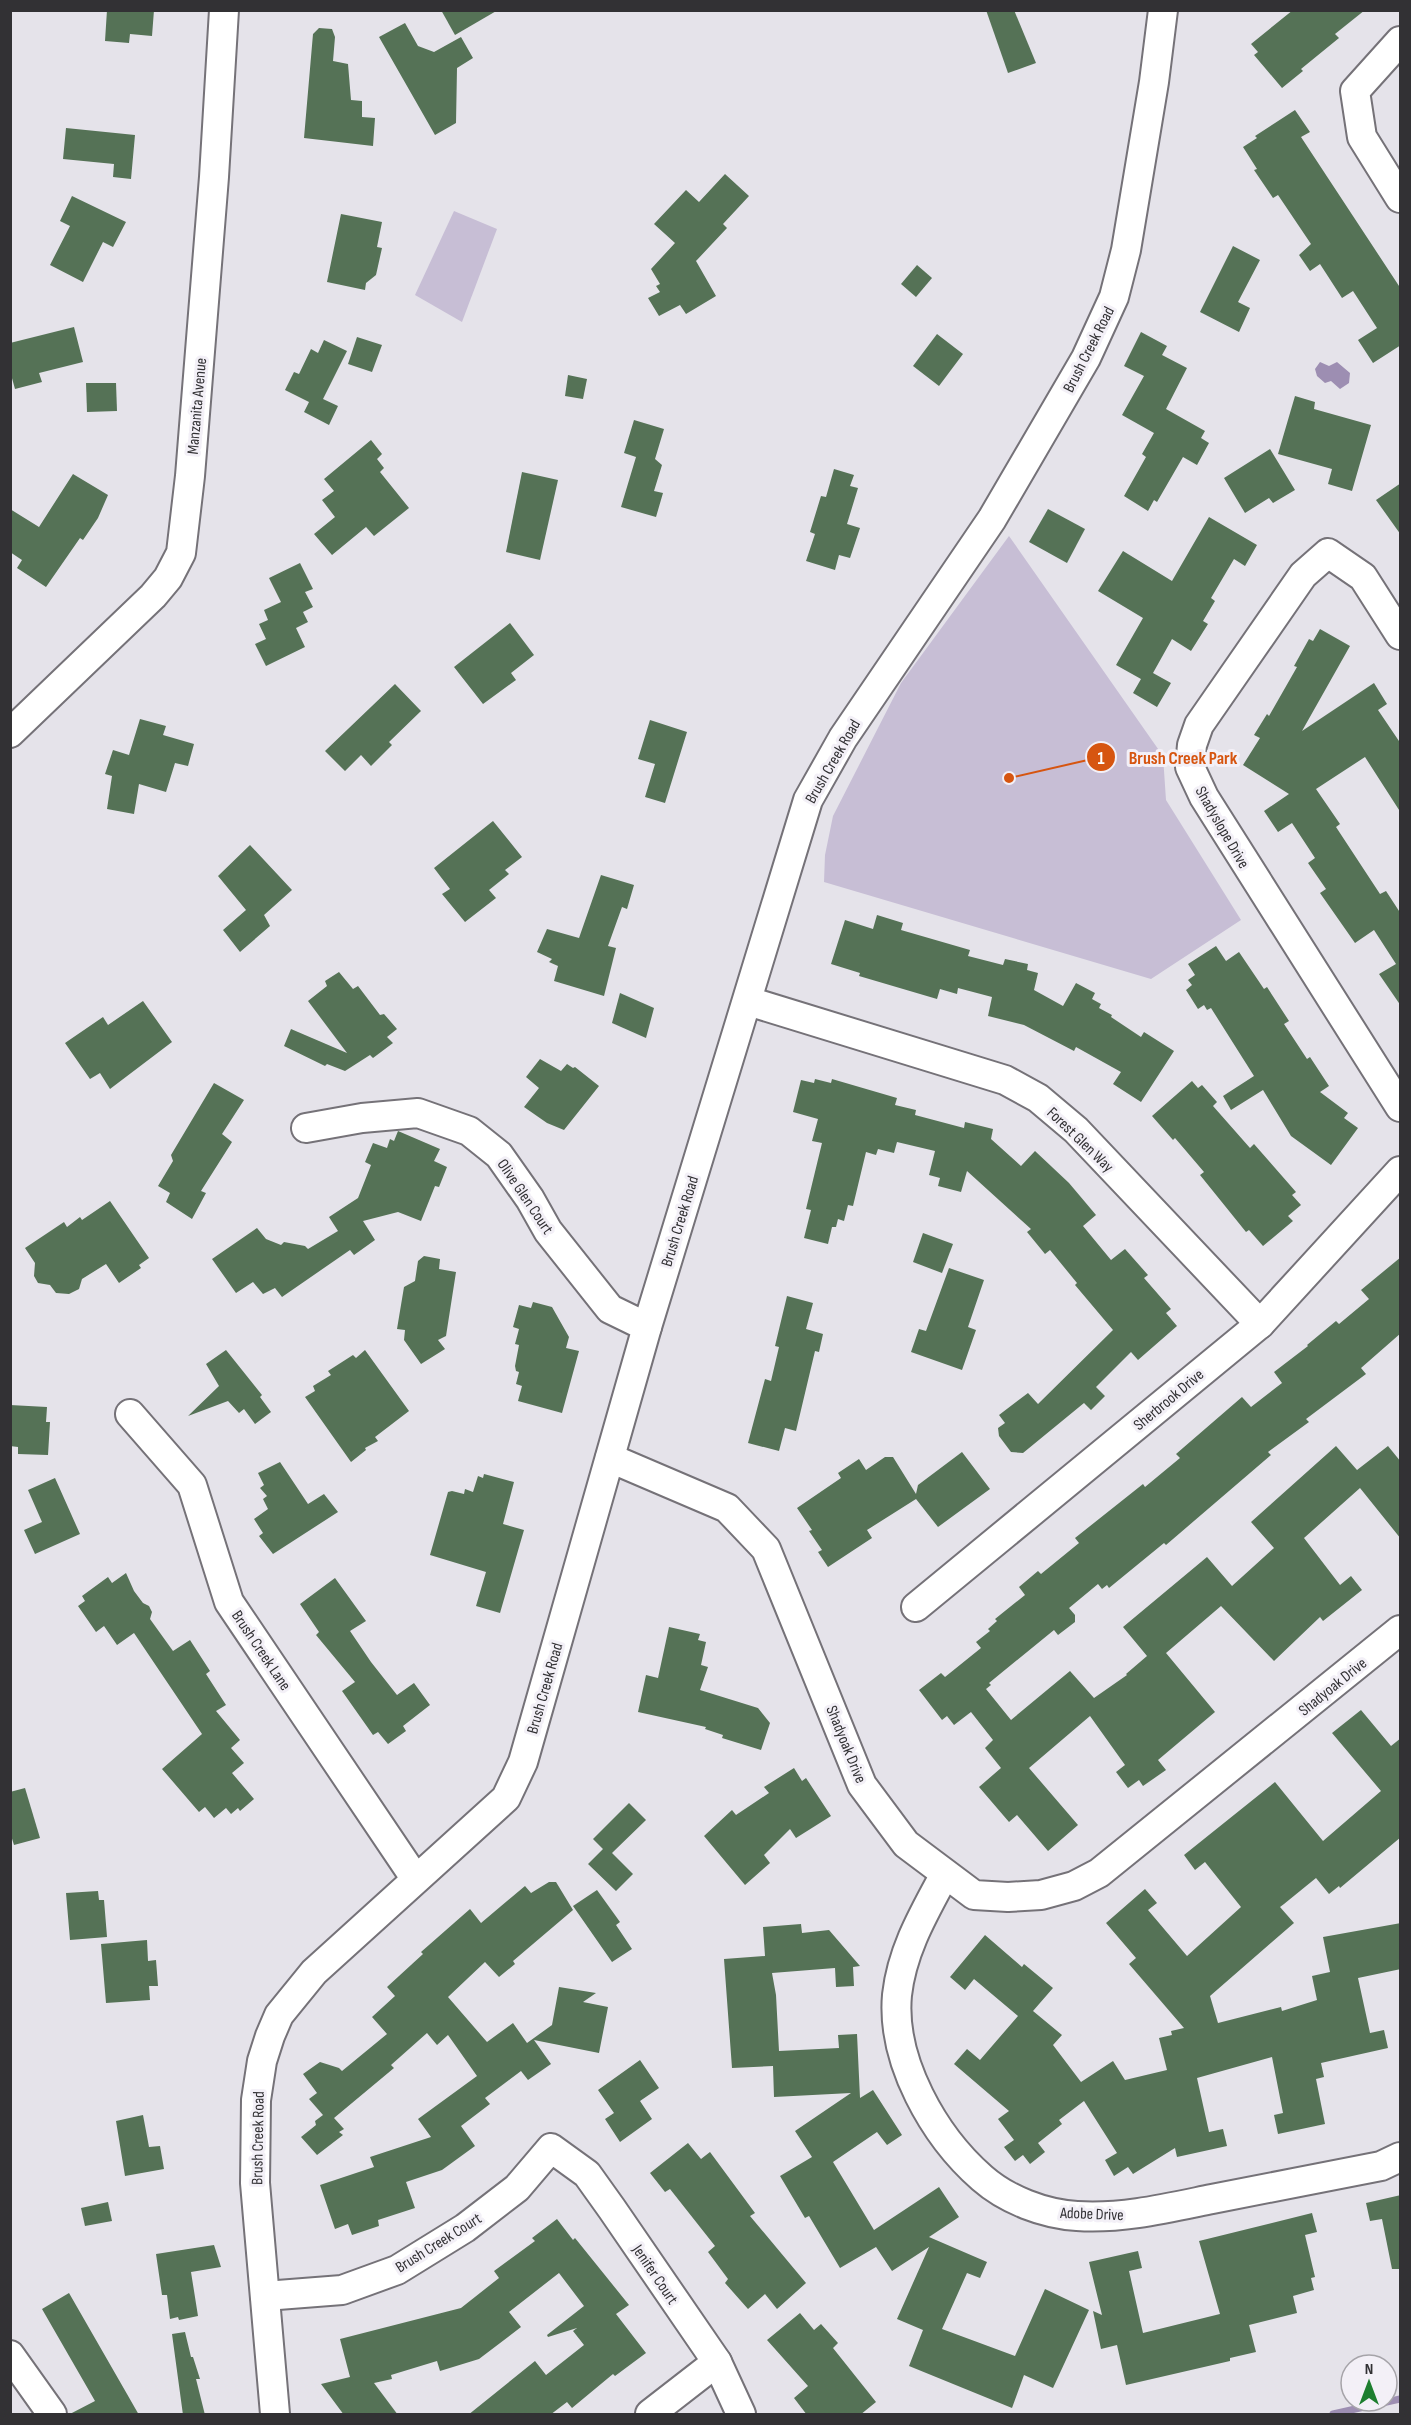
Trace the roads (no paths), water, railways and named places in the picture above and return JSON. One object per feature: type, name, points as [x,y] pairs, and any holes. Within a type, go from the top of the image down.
[{"type":"street","name":"Manzanita Avenue","points":[[10,733],[153,596],[168,578],[181,553],[190,476],[224,10]]},
{"type":"street","name":"Brush Creek Road","points":[[275,2415],[255,2183],[256,2100],[262,2061],[270,2036],[279,2015],[314,1972],[415,1878],[506,1798],[523,1762],[647,1327],[808,800],[843,738],[992,519],[1086,358],[1114,297],[1126,250],[1154,82],[1163,10]]},
{"type":"street","points":[[1401,40],[1355,91],[1362,137],[1401,198]]},
{"type":"street","name":"Shadyslope Drive","points":[[1401,635],[1363,577],[1328,553],[1303,575],[1200,725],[1192,745],[1190,767],[1204,797],[1260,889],[1401,1107]]},
{"type":"street","name":"Forest Glen Way","points":[[748,1001],[1005,1080],[1038,1098],[1076,1130],[1260,1324]]},
{"type":"street","name":"Olive Glen Court","points":[[306,1128],[362,1118],[418,1113],[469,1131],[499,1155],[530,1199],[548,1231],[610,1309],[647,1327]]},
{"type":"street","name":"Sherbrook Drive","points":[[916,1607],[1260,1324],[1401,1171]]},
{"type":"street","name":"Brush Creek Lane","points":[[130,1414],[192,1485],[229,1602],[415,1878]]},
{"type":"street","name":"Shadyoak Drive","points":[[610,1458],[727,1508],[766,1550],[862,1785],[906,1844],[974,1895],[1008,1897],[1041,1895],[1074,1886],[1099,1873],[1401,1630]]},
{"type":"street","name":"Adobe Drive","points":[[945,1874],[914,1931],[903,1963],[897,1996],[898,2029],[910,2080],[924,2105],[959,2154],[983,2179],[1008,2196],[1043,2211],[1077,2216],[1137,2214],[1381,2166],[1401,2157]]},
{"type":"street","name":"Brush Creek Court","points":[[266,2296],[342,2290],[397,2270],[465,2228],[517,2188],[551,2148]]},
{"type":"street","name":"Jenifer Court","points":[[551,2148],[587,2174],[717,2362],[741,2415]]},
{"type":"street","points":[[10,2355],[52,2415]]},
{"type":"street","points":[[650,2415],[717,2362]]},
{"type":"waterway","points":[[1333,2414],[1400,2399]]},
{"type":"place","name":"Brush Creek Park","points":[[1009,778]]}]
